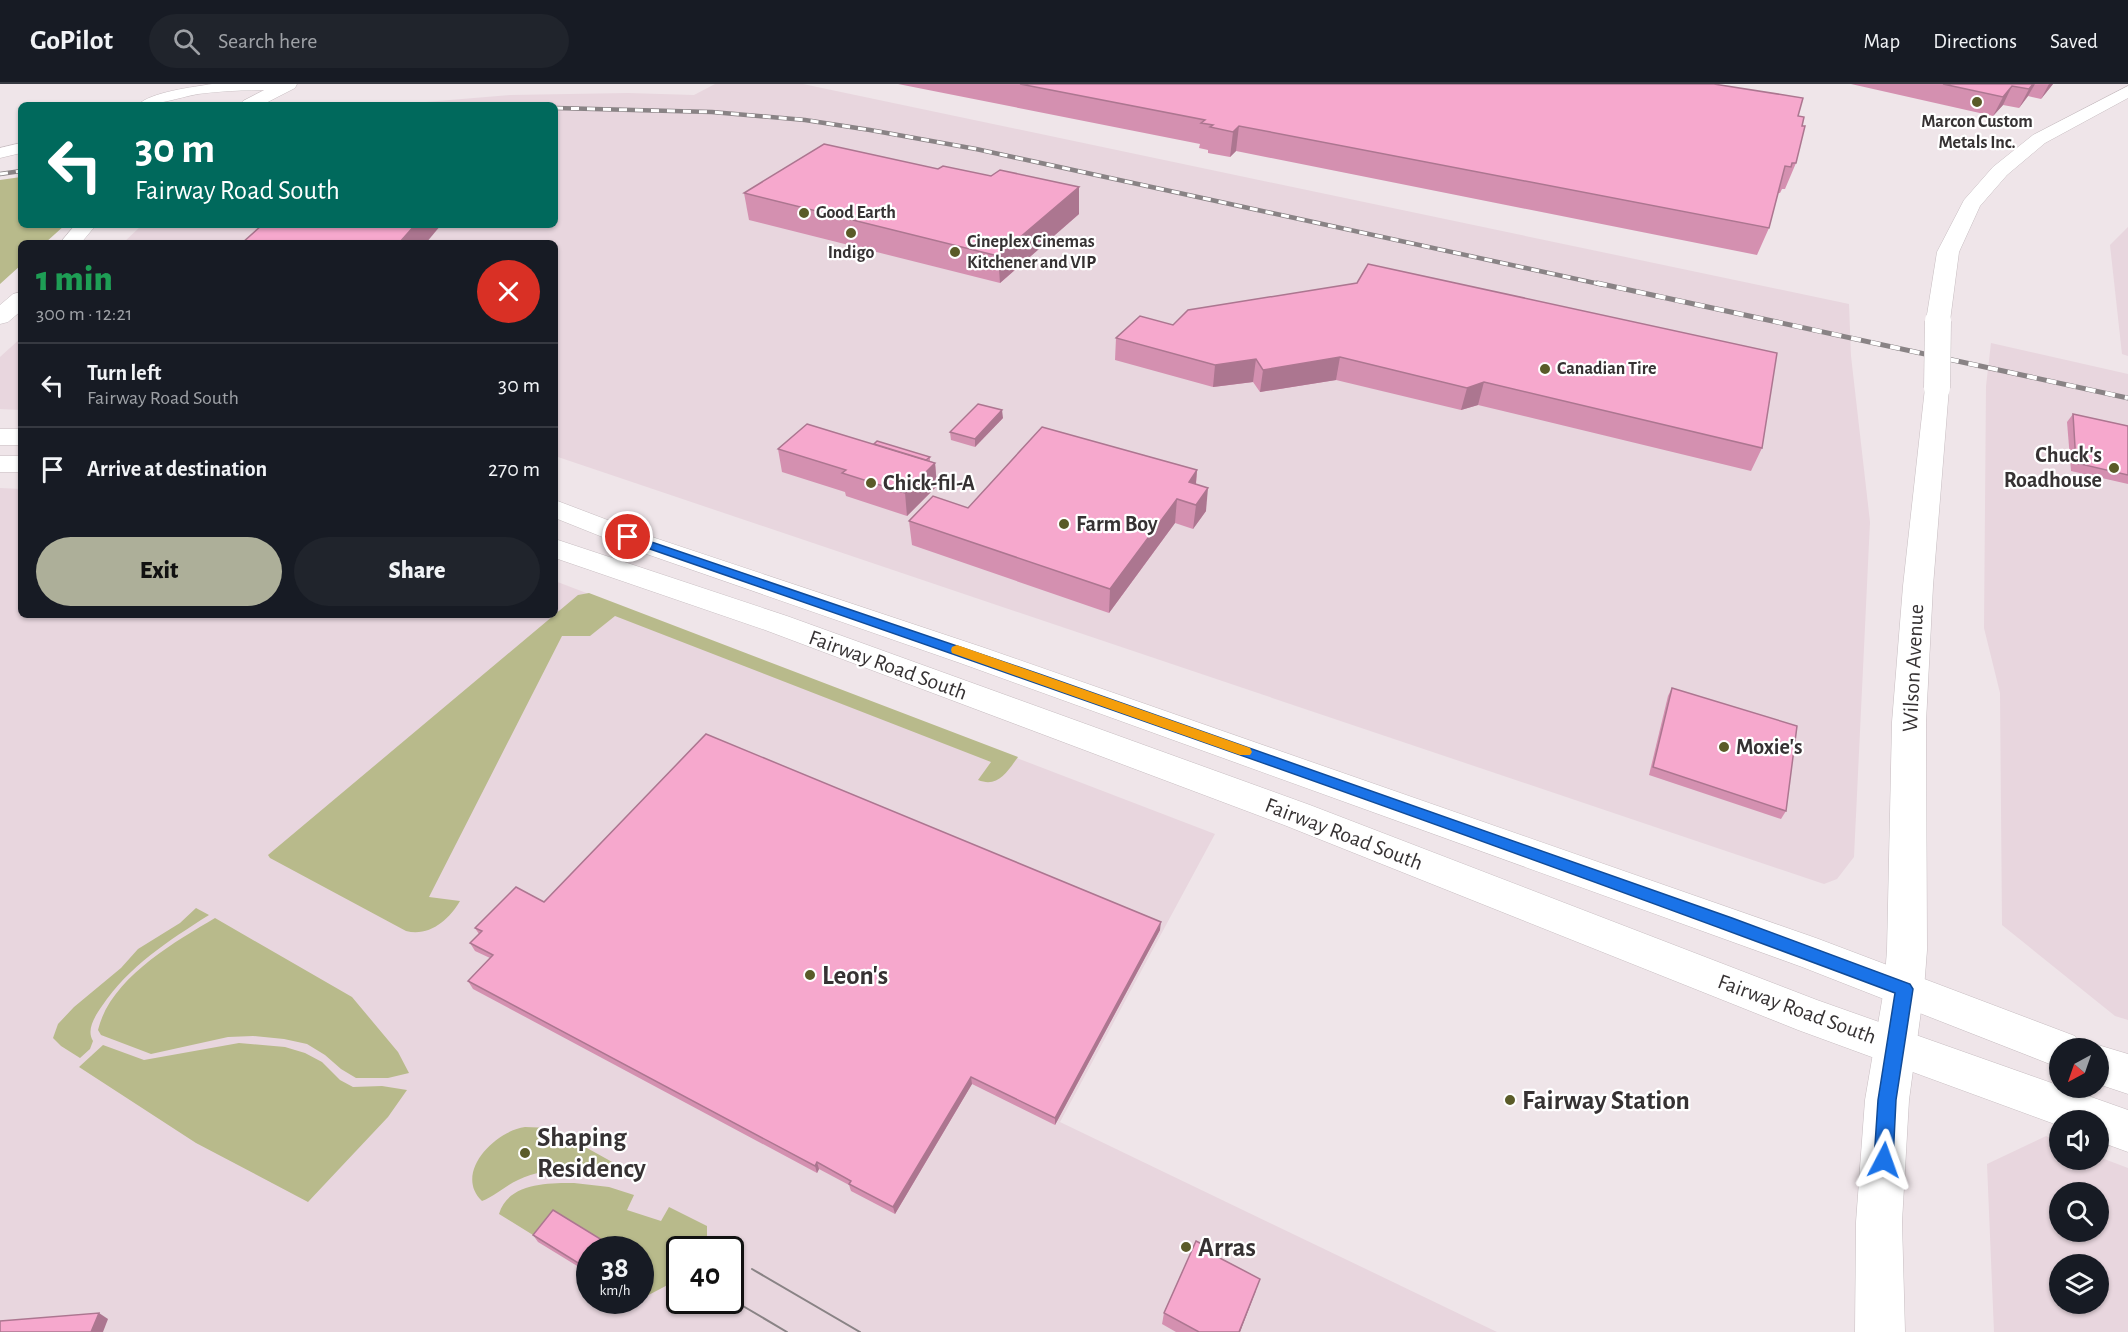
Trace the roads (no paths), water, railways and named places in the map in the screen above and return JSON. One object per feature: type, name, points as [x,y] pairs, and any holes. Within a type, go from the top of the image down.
[{"type":"main road","points":[[255,102],[286,85]]},
{"type":"main road","name":"Wilson Avenue","points":[[1880,1332],[1880,1222],[1887,1100],[1904,989],[1908,937],[1909,722],[1918,586],[1937,388],[1938,321],[1948,252],[1971,204],[2000,171],[2039,139],[2127,92]]},
{"type":"main road","points":[[73,240],[83,228]]},
{"type":"main road","points":[[0,317],[18,302]]},
{"type":"main road","points":[[0,437],[18,437]]},
{"type":"main road","points":[[0,464],[18,464]]},
{"type":"main road","name":"Fairway Road South","points":[[558,509],[645,544],[1016,670],[1726,922],[2049,1045]]},
{"type":"main road","name":"Fairway Road South","points":[[558,549],[776,623],[1297,815],[1804,1014],[2128,1131]]},
{"type":"main road","points":[[2109,1068],[2128,1074]]},
{"type":"street","points":[[152,102],[214,87],[286,85]]},
{"type":"street","points":[[0,153],[18,149]]},
{"type":"tram line","points":[[752,1269],[860,1332]]},
{"type":"tram line","points":[[744,1307],[787,1332]]},
{"type":"railway","points":[[558,108],[712,112],[805,120],[870,130],[976,149],[1604,285]]},
{"type":"railway","points":[[0,174],[18,171]]},
{"type":"railway","points":[[1597,283],[2128,398]]},
{"type":"place","name":"Marcon Custom Metals Inc.","points":[[1977,102]]},
{"type":"place","name":"Good Earth","points":[[804,213]]},
{"type":"place","name":"Indigo","points":[[851,233]]},
{"type":"place","name":"Cineplex Cinemas Kitchener and VIP","points":[[955,252]]},
{"type":"place","name":"Canadian Tire","points":[[1545,369]]},
{"type":"place","name":"Chuck's Roadhouse","points":[[2114,468]]},
{"type":"place","name":"Chick-fil-A","points":[[871,483]]},
{"type":"place","name":"Farm Boy","points":[[1064,524]]},
{"type":"place","name":"Moxie's","points":[[1724,747]]},
{"type":"place","name":"Leon's","points":[[810,975]]},
{"type":"place","name":"Fairway Station","points":[[1510,1100]]},
{"type":"place","name":"Shaping Residency","points":[[525,1153]]},
{"type":"place","name":"Arras","points":[[1186,1247]]}]
